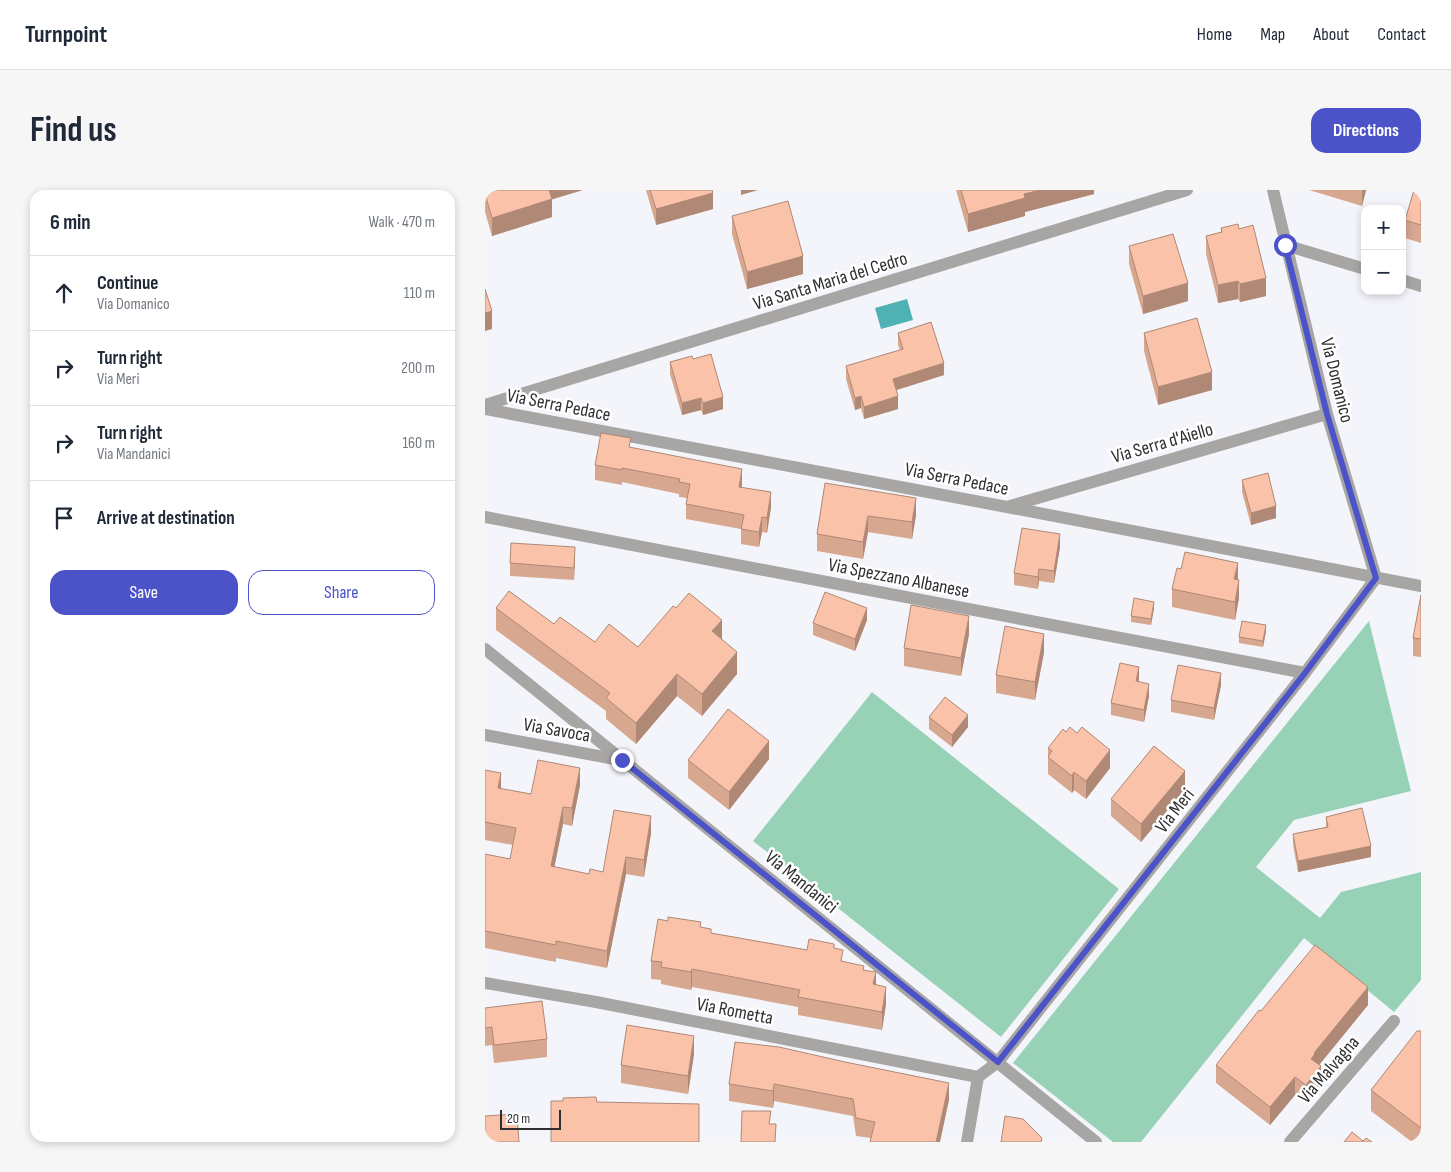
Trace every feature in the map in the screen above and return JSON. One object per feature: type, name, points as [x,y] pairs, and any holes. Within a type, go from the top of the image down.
[{"type":"street","name":"Via Santa Maria del Cedro","points":[[485,407],[1187,190]]},
{"type":"street","name":"Via Domanico","points":[[1273,190],[1327,414],[1376,578]]},
{"type":"street","points":[[1285,245],[1361,268]]},
{"type":"street","points":[[1406,281],[1421,286]]},
{"type":"street","name":"Via Serra Pedace","points":[[485,407],[1421,586]]},
{"type":"street","name":"Via Serra d'Aiello","points":[[1007,506],[1327,414]]},
{"type":"street","name":"Via Spezzano Albanese","points":[[485,517],[1305,673]]},
{"type":"street","name":"Via Meri","points":[[978,1077],[998,1062],[1305,673],[1376,578]]},
{"type":"street","name":"Via Mandanici","points":[[485,649],[1096,1142]]},
{"type":"street","name":"Via Savoca","points":[[485,734],[622,760]]},
{"type":"street","name":"Via Rometta","points":[[485,982],[978,1077]]},
{"type":"street","name":"Via Malvagna","points":[[1290,1142],[1394,1021]]},
{"type":"street","points":[[967,1142],[978,1077]]},
{"type":"green space","points":[[1369,621],[1411,791],[1294,820],[1256,867],[1320,918],[1341,892],[1421,872],[1421,980],[1394,1012],[1304,938],[1141,1142],[1113,1142],[1013,1063]]},
{"type":"green space","points":[[872,692],[1119,889],[1001,1037],[753,841]]},
{"type":"water","points":[[907,299],[913,320],[881,329],[875,308]]},
{"type":"building","points":[[485,190],[549,190],[552,199],[492,218]]},
{"type":"building","points":[[650,190],[712,190],[713,193],[656,209]]},
{"type":"building","points":[[961,190],[1041,190],[1024,194],[1025,198],[968,214]]},
{"type":"building","points":[[1414,190],[1421,190],[1421,225],[1406,220]]},
{"type":"building","points":[[788,201],[803,256],[747,272],[732,216]]},
{"type":"building","points":[[1238,224],[1239,229],[1253,225],[1266,278],[1240,284],[1238,281],[1218,285],[1206,236],[1222,232],[1221,228]]},
{"type":"building","points":[[1173,234],[1188,283],[1143,296],[1129,246]]},
{"type":"building","points":[[485,289],[492,311],[485,313]]},
{"type":"building","points":[[1197,318],[1212,372],[1158,387],[1144,333]]},
{"type":"building","points":[[931,322],[944,363],[893,379],[898,396],[864,407],[861,396],[855,398],[846,366],[903,349],[898,333]]},
{"type":"building","points":[[711,354],[723,397],[703,403],[701,398],[682,403],[670,362],[692,356],[693,359]]},
{"type":"building","points":[[601,433],[631,438],[629,447],[742,469],[739,487],[771,492],[767,518],[762,517],[759,532],[741,529],[744,515],[686,504],[690,484],[679,482],[680,479],[595,465]]},
{"type":"building","points":[[1268,473],[1276,506],[1251,513],[1242,480]]},
{"type":"building","points":[[825,483],[916,498],[912,522],[868,516],[863,542],[817,534]]},
{"type":"building","points":[[1022,528],[1060,534],[1054,571],[1039,569],[1038,577],[1014,573]]},
{"type":"building","points":[[511,543],[575,547],[574,568],[510,563]]},
{"type":"building","points":[[1185,552],[1238,563],[1234,579],[1239,580],[1235,602],[1172,589],[1177,568],[1181,569]]},
{"type":"building","points":[[509,591],[554,624],[560,617],[595,642],[609,624],[638,647],[673,606],[676,608],[689,593],[722,620],[712,631],[737,652],[702,694],[677,674],[636,723],[606,698],[610,693],[496,608]]},
{"type":"building","points":[[825,592],[867,608],[855,639],[813,623]]},
{"type":"building","points":[[1421,595],[1421,639],[1413,638]]},
{"type":"building","points":[[1134,598],[1154,602],[1151,619],[1131,616]]},
{"type":"building","points":[[911,605],[969,616],[961,658],[904,648]]},
{"type":"building","points":[[1242,621],[1266,625],[1263,641],[1239,637]]},
{"type":"building","points":[[1005,626],[1044,634],[1035,682],[996,675]]},
{"type":"building","points":[[1120,663],[1139,667],[1136,681],[1149,684],[1144,710],[1111,703]]},
{"type":"building","points":[[1178,665],[1221,673],[1214,708],[1171,700]]},
{"type":"building","points":[[945,697],[968,715],[952,735],[929,717]]},
{"type":"building","points":[[728,709],[769,741],[729,792],[688,760]]},
{"type":"building","points":[[1070,727],[1077,733],[1082,727],[1110,750],[1086,781],[1074,772],[1072,776],[1048,757],[1052,751],[1048,748],[1063,729],[1066,732]]},
{"type":"building","points":[[1154,746],[1185,771],[1141,824],[1111,799]]},
{"type":"building","points":[[538,760],[580,768],[572,808],[563,807],[551,866],[589,874],[590,869],[603,872],[614,810],[651,816],[644,860],[626,857],[607,951],[556,941],[556,945],[485,931],[485,854],[510,859],[516,828],[485,822],[485,770],[501,773],[498,788],[531,794]]},
{"type":"building","points":[[1362,808],[1371,846],[1298,861],[1293,834],[1328,827],[1326,817]]},
{"type":"building","points":[[668,917],[701,922],[700,927],[711,929],[711,933],[807,950],[809,939],[834,944],[834,948],[843,950],[841,961],[864,966],[863,970],[876,972],[873,984],[886,987],[882,1012],[798,997],[800,990],[692,969],[691,972],[661,967],[662,962],[651,961],[658,919],[668,921]]},
{"type":"building","points":[[1315,945],[1368,987],[1314,1053],[1311,1059],[1321,1066],[1306,1085],[1295,1077],[1270,1107],[1216,1065],[1259,1010],[1261,1011]]},
{"type":"building","points":[[542,1001],[547,1039],[494,1045],[492,1027],[485,1028],[485,1008]]},
{"type":"building","points":[[627,1025],[694,1036],[688,1076],[621,1065]]},
{"type":"building","points":[[1417,1031],[1421,1031],[1421,1128],[1371,1090]]},
{"type":"building","points":[[735,1042],[779,1047],[949,1083],[936,1142],[870,1142],[875,1122],[856,1118],[853,1099],[774,1084],[773,1091],[729,1084]]},
{"type":"building","points":[[596,1097],[597,1102],[699,1104],[699,1142],[551,1142],[551,1101],[563,1101],[563,1098]]},
{"type":"building","points":[[742,1111],[771,1111],[769,1124],[776,1124],[775,1142],[741,1142]]},
{"type":"building","points":[[517,1114],[519,1142],[485,1142],[485,1116]]},
{"type":"building","points":[[1005,1116],[1023,1119],[1042,1138],[1041,1142],[1001,1142]]},
{"type":"building","points":[[1352,1132],[1363,1141],[1366,1138],[1372,1142],[1344,1142]]},
{"type":"route","points":[[622,760],[998,1062],[1305,673],[1376,578],[1327,414],[1285,245]]}]
